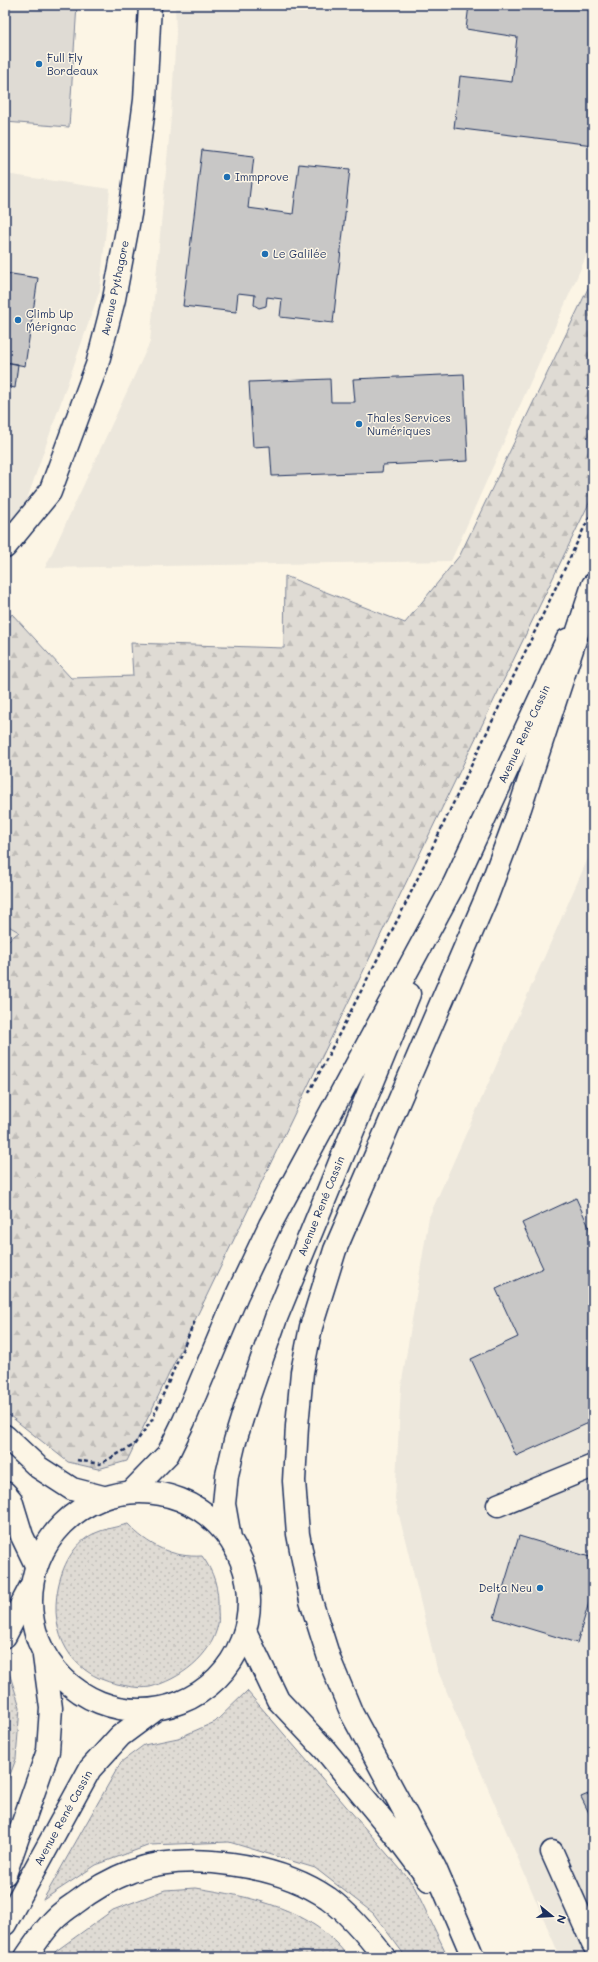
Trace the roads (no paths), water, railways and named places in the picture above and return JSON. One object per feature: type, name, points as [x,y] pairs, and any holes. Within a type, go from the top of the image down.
[{"type":"main road","name":"Avenue Pythagore","points":[[5,547],[50,492],[97,366],[114,299],[130,214],[144,100],[150,5]]},
{"type":"main road","name":"Avenue René Cassin","points":[[230,1538],[224,1504],[227,1474],[235,1441],[276,1318],[454,884],[593,584]]},
{"type":"main road","points":[[473,1957],[435,1868],[352,1714],[330,1661],[311,1601],[298,1534],[294,1481],[302,1372],[311,1327],[335,1250],[487,896],[520,808],[593,584]]},
{"type":"main road","name":"Avenue René Cassin","points":[[132,1491],[168,1454],[184,1421],[237,1295],[270,1225],[454,884]]},
{"type":"main road","points":[[5,1436],[38,1468],[49,1475],[72,1489],[103,1497]]},
{"type":"main road","points":[[498,1505],[593,1466]]},
{"type":"main road","points":[[5,1636],[31,1586],[36,1565],[51,1536],[74,1512],[103,1497],[132,1491],[170,1495],[204,1511],[230,1538],[244,1567],[249,1599],[245,1631],[232,1660],[212,1684],[185,1701],[155,1710],[122,1710],[91,1699],[64,1681],[44,1655]]},
{"type":"main road","points":[[5,1493],[11,1500],[22,1536],[36,1565]]},
{"type":"main road","points":[[5,1874],[48,1750],[50,1708],[44,1655],[32,1622],[31,1586]]},
{"type":"main road","points":[[245,1631],[278,1700],[341,1768],[396,1836],[453,1912]]},
{"type":"main road","name":"Avenue René Cassin","points":[[5,1924],[90,1769],[120,1736],[155,1710]]},
{"type":"main road","points":[[552,1852],[593,1943]]},
{"type":"main road","points":[[26,1957],[56,1918],[93,1890],[133,1871],[167,1864],[211,1861],[251,1868],[292,1879],[328,1898],[366,1932],[384,1957]]},
{"type":"place","name":"Full Fly Bordeaux","points":[[39,64]]},
{"type":"place","name":"Immprove","points":[[227,177]]},
{"type":"place","name":"Le Galilée","points":[[265,254]]},
{"type":"place","name":"Climb Up Mérignac","points":[[18,320]]},
{"type":"place","name":"Thales Services Numériques","points":[[359,424]]},
{"type":"place","name":"Delta Neu","points":[[540,1588]]}]
